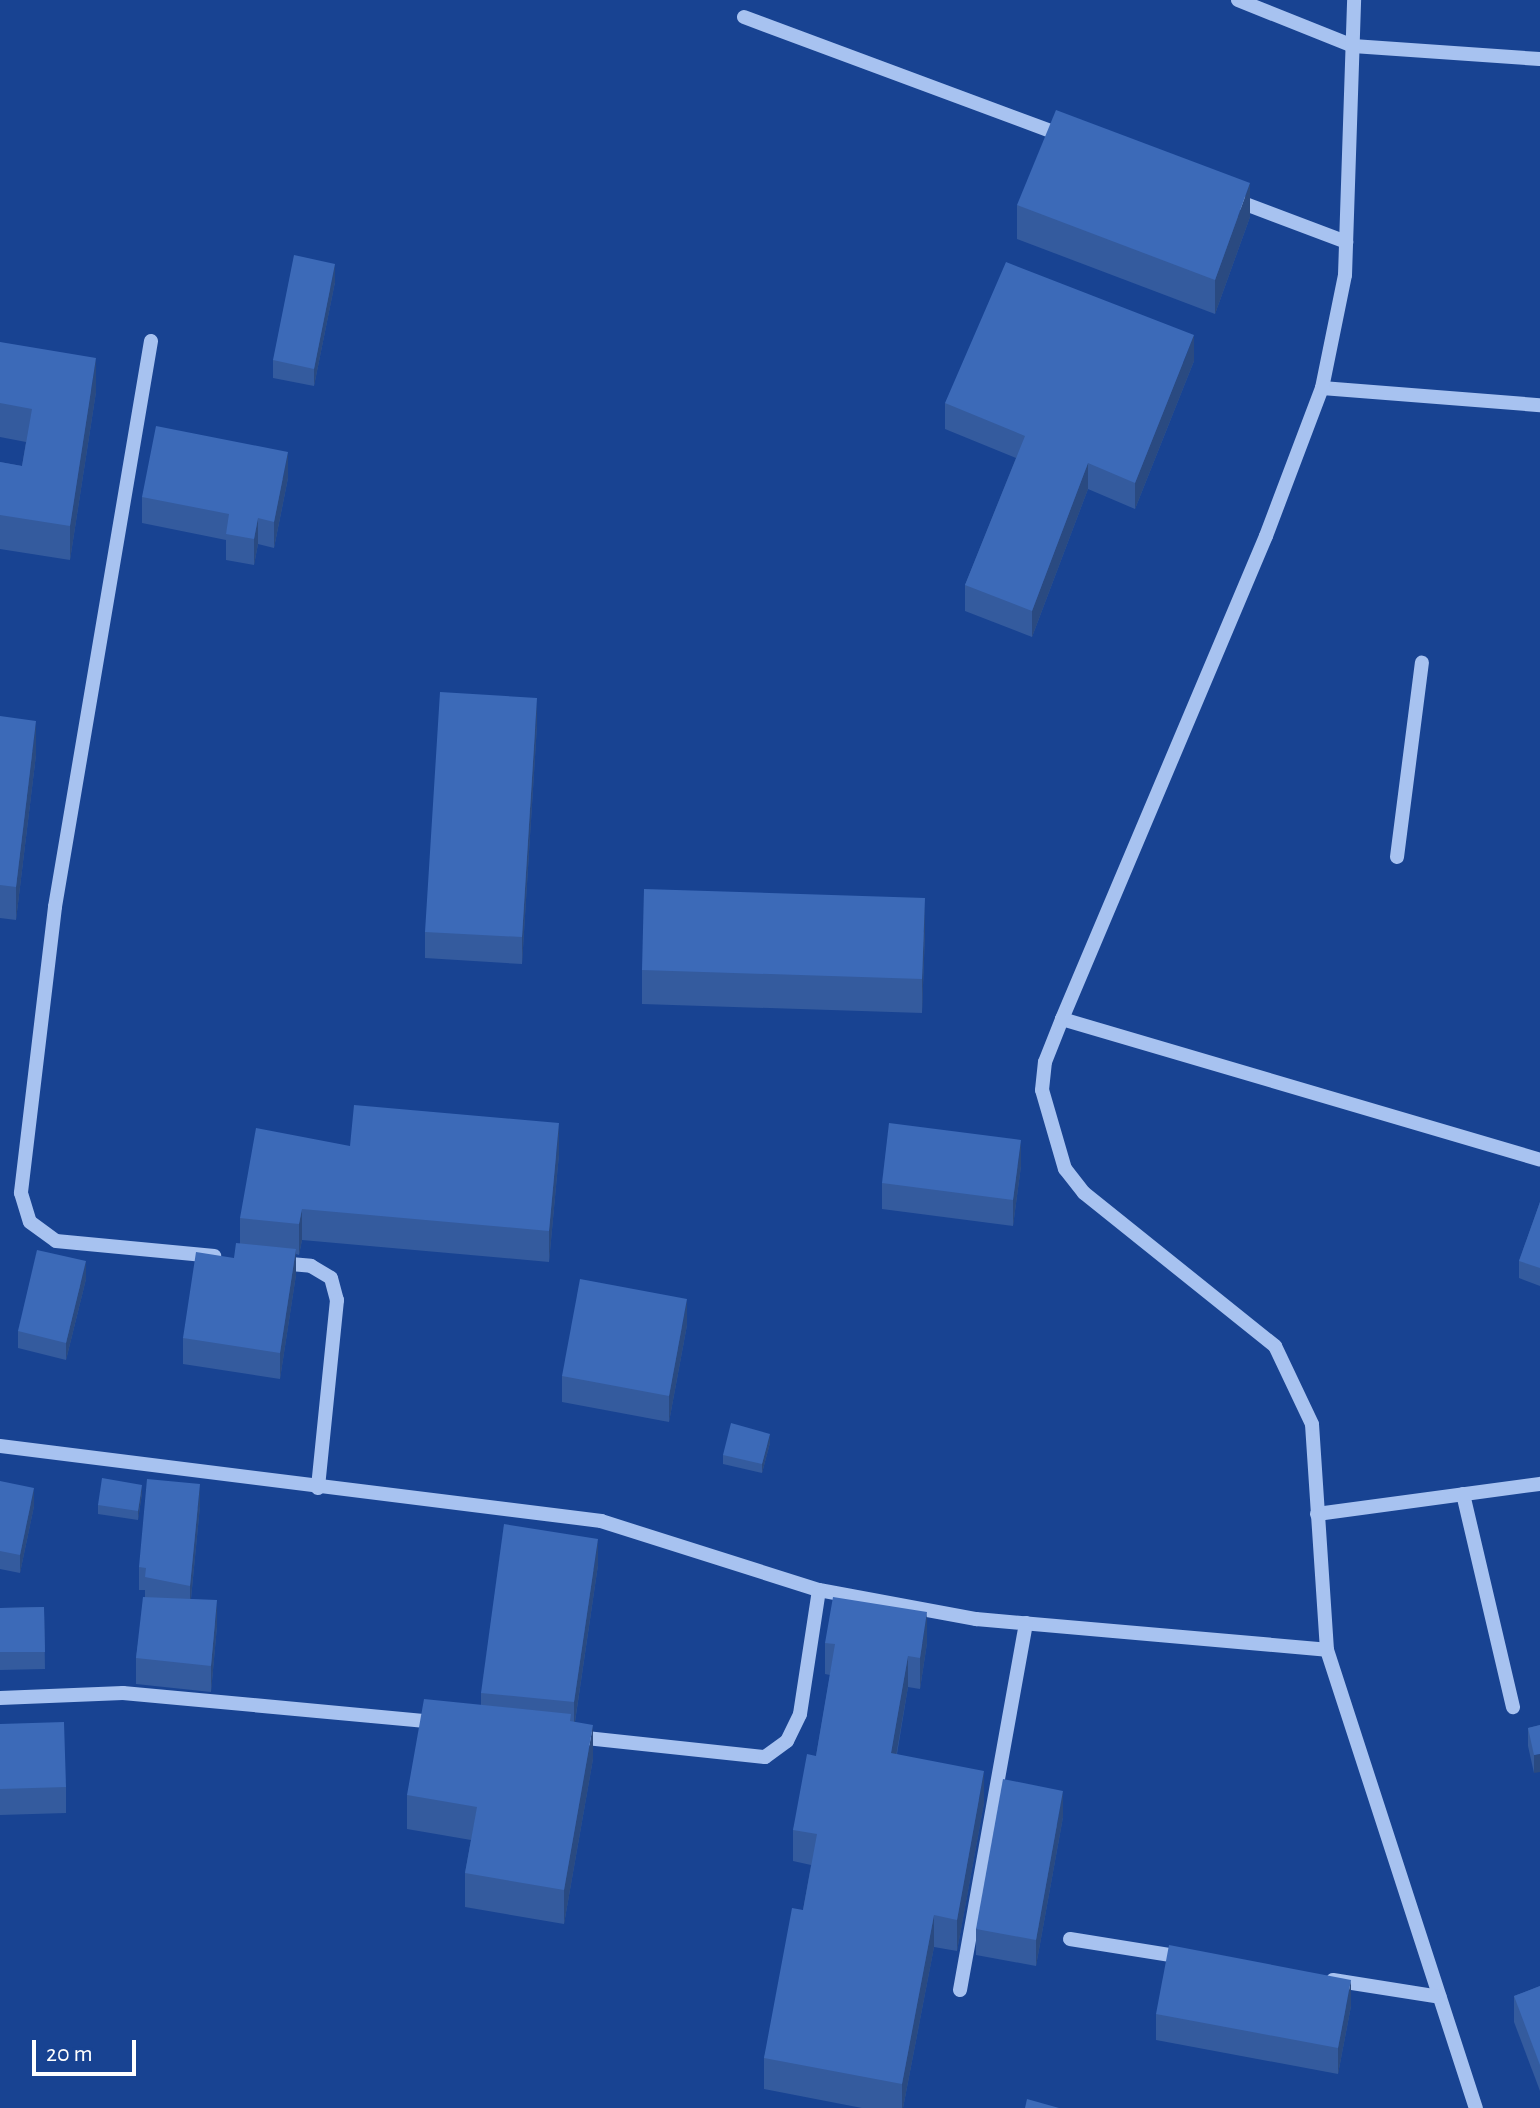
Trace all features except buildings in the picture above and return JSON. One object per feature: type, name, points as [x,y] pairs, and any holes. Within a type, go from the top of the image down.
[{"type":"street","points":[[1238,0],[1353,46],[1540,59]]},
{"type":"street","points":[[1354,0],[1345,275],[1322,388],[1261,548],[1062,1019],[1045,1062],[1042,1090],[1065,1169],[1084,1193],[1275,1346],[1312,1424],[1327,1650],[1476,2108]]},
{"type":"street","points":[[744,17],[1082,143]]},
{"type":"street","points":[[1214,192],[1346,242]]},
{"type":"street","points":[[151,341],[55,907],[21,1193],[30,1222],[56,1241],[236,1259]]},
{"type":"street","points":[[1322,388],[1540,405]]},
{"type":"street","points":[[1397,857],[1422,663]]},
{"type":"street","points":[[1062,1019],[1540,1160]]},
{"type":"street","points":[[266,1262],[311,1266],[331,1278],[337,1300],[318,1488]]},
{"type":"street","points":[[0,1446],[601,1521],[819,1590],[1026,1623],[1327,1650]]},
{"type":"street","points":[[1317,1514],[1540,1484]]},
{"type":"street","points":[[1463,1494],[1513,1707]]},
{"type":"street","points":[[559,1735],[765,1757],[787,1741],[800,1714],[819,1590]]},
{"type":"street","points":[[960,1990],[1026,1623]]},
{"type":"street","points":[[0,1698],[123,1693],[448,1723]]},
{"type":"street","points":[[1070,1939],[1193,1958]]},
{"type":"street","points":[[1316,1977],[1440,1997]]}]
